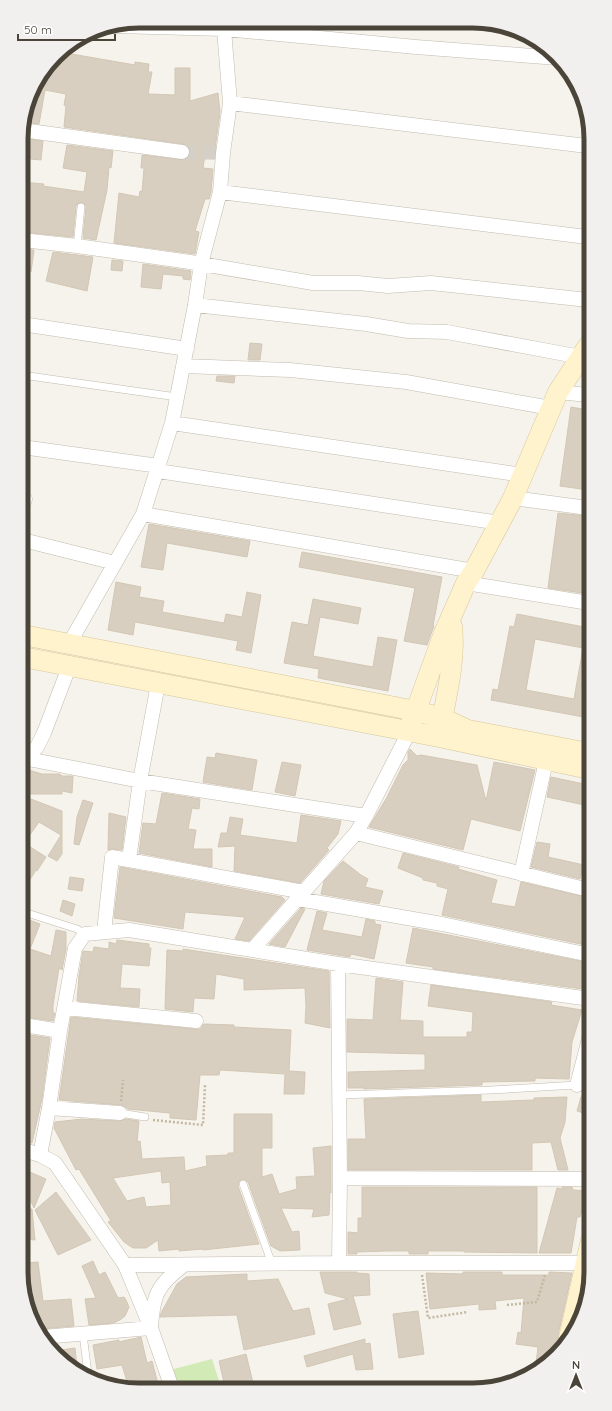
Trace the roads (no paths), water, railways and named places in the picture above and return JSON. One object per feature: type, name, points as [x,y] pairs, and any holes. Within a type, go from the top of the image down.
[{"type":"main road","points":[[409,732],[427,677],[444,633],[470,577],[513,498],[554,400],[584,352]]},
{"type":"main road","points":[[439,737],[450,679],[453,635],[451,620]]},
{"type":"main road","points":[[28,636],[416,711],[442,718],[468,730],[584,752]]},
{"type":"main road","points":[[28,658],[439,737],[584,768]]},
{"type":"main road","points":[[574,1319],[584,1279]]},
{"type":"street","points":[[69,644],[143,514],[172,423],[184,366],[201,264],[220,192],[223,154],[230,103],[224,28]]},
{"type":"street","points":[[250,28],[416,47],[547,57]]},
{"type":"street","points":[[230,103],[584,146]]},
{"type":"street","points":[[28,131],[182,152]]},
{"type":"street","points":[[220,192],[584,237]]},
{"type":"street","points":[[28,241],[77,246],[201,264],[313,283],[358,283],[388,286],[431,283],[584,300]]},
{"type":"street","points":[[195,305],[366,324],[408,331],[447,332],[584,352]]},
{"type":"street","points":[[28,325],[187,349]]},
{"type":"street","points":[[184,366],[290,370],[554,400],[584,396]]},
{"type":"street","points":[[172,423],[523,475]]},
{"type":"street","points":[[28,448],[500,524]]},
{"type":"street","points":[[513,498],[584,507]]},
{"type":"street","points":[[143,514],[470,577],[584,602]]},
{"type":"street","points":[[28,541],[115,563]]},
{"type":"street","points":[[28,755],[37,747],[44,734],[69,666]]},
{"type":"street","points":[[129,860],[140,781],[158,684]]},
{"type":"street","points":[[252,950],[356,833],[409,732]]},
{"type":"street","points":[[28,760],[140,781],[366,816]]},
{"type":"street","points":[[521,874],[546,761]]},
{"type":"street","points":[[356,833],[584,889]]},
{"type":"street","points":[[104,932],[112,857],[584,954]]},
{"type":"street","points":[[40,1154],[75,948],[85,934],[129,930],[338,964],[584,998]]},
{"type":"street","points":[[338,964],[340,1178],[339,1263]]},
{"type":"street","points":[[65,1008],[196,1021]]},
{"type":"street","points":[[28,1026],[60,1031]]},
{"type":"street","points":[[577,1085],[584,1058]]},
{"type":"street","points":[[49,1108],[120,1113]]},
{"type":"street","points":[[28,1151],[40,1154],[55,1163],[125,1265],[151,1328],[170,1383]]},
{"type":"street","points":[[340,1178],[584,1179]]},
{"type":"street","points":[[125,1265],[584,1263]]},
{"type":"street","points":[[151,1328],[154,1298],[160,1286],[169,1276],[184,1265]]},
{"type":"street","points":[[49,1336],[151,1328]]},
{"type":"lane","points":[[77,246],[81,207]]},
{"type":"lane","points":[[28,376],[177,397]]},
{"type":"lane","points":[[28,913],[77,929],[85,934]]},
{"type":"lane","points":[[339,1095],[491,1090],[577,1085]]},
{"type":"lane","points":[[120,1113],[145,1117]]},
{"type":"lane","points":[[243,1184],[272,1264]]},
{"type":"lane","points":[[83,1334],[88,1370]]},
{"type":"tunnel","points":[[182,152],[223,153]]}]
